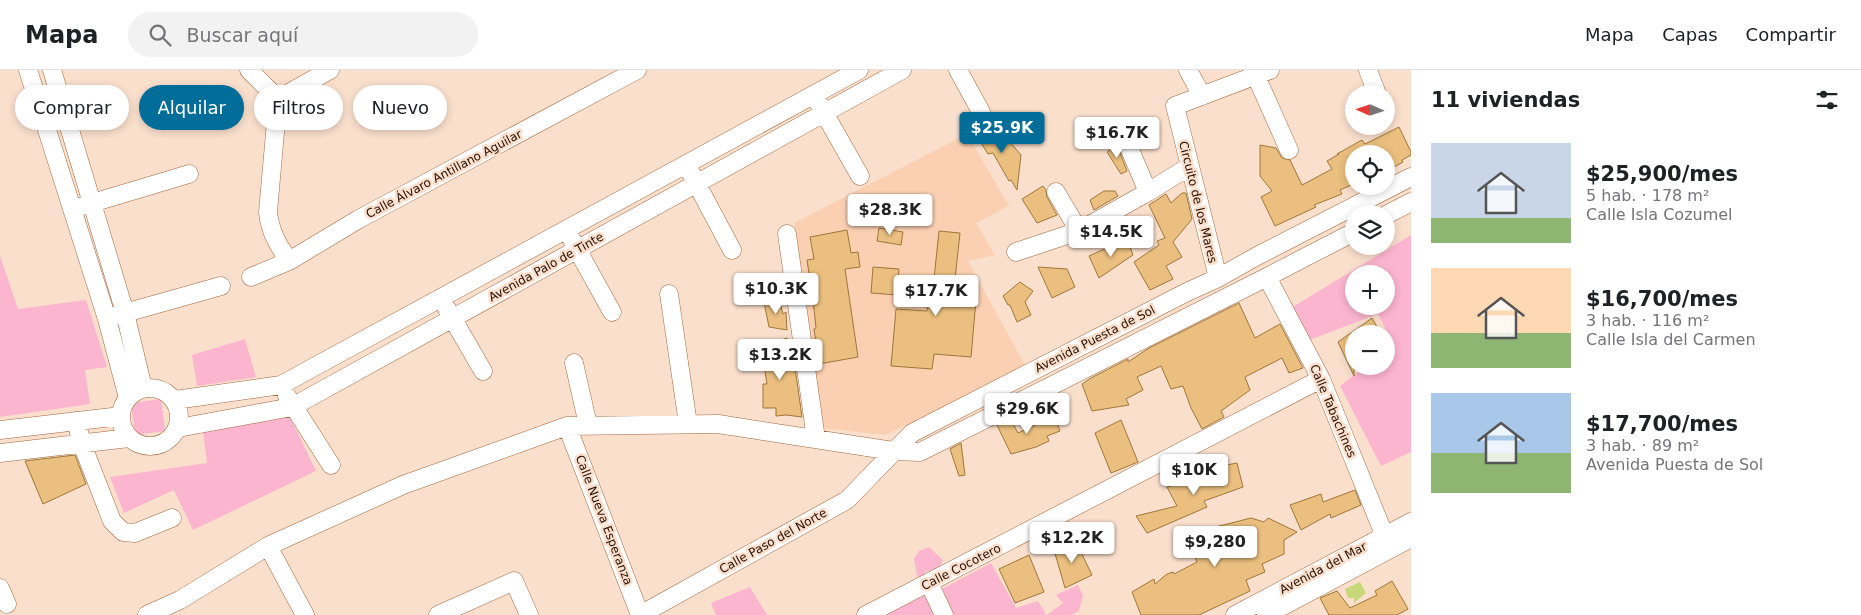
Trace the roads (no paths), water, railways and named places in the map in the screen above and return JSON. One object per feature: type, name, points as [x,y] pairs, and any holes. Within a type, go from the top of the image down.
[{"type":"street","points":[[28,70],[106,319],[128,398]]},
{"type":"street","points":[[52,70],[124,313],[144,388]]},
{"type":"street","points":[[249,70],[264,85]]},
{"type":"street","points":[[303,85],[330,70]]},
{"type":"street","name":"Calle Álvaro Antillano Aguilar","points":[[251,277],[288,261],[359,219],[637,70]]},
{"type":"street","name":"Avenida Palo de Tinte","points":[[175,400],[281,384],[859,70]]},
{"type":"street","name":"Avenida Palo de Tinte","points":[[178,428],[292,407],[902,70]]},
{"type":"street","points":[[958,70],[981,112]]},
{"type":"street","points":[[1188,70],[1202,96]]},
{"type":"street","points":[[1368,70],[1374,85]]},
{"type":"street","points":[[1263,73],[1289,150]]},
{"type":"street","name":"Circuito de los Mares","points":[[1218,278],[1176,106],[1263,73]]},
{"type":"street","points":[[814,95],[860,176]]},
{"type":"street","points":[[275,130],[268,212],[269,226],[273,238],[288,261]]},
{"type":"street","points":[[1122,131],[1148,192]]},
{"type":"street","points":[[686,164],[732,250]]},
{"type":"street","points":[[1016,252],[1079,231],[1190,166]]},
{"type":"street","points":[[72,209],[189,174]]},
{"type":"street","name":"Avenida Puesta de Sol","points":[[893,451],[912,433],[1187,292],[1218,278],[1411,177]]},
{"type":"street","points":[[1056,192],[1079,231]]},
{"type":"street","points":[[1395,210],[1411,202]]},
{"type":"street","points":[[566,230],[612,312]]},
{"type":"street","points":[[787,234],[816,439]]},
{"type":"street","name":"Avenida Puesta de Sol","points":[[893,451],[920,452],[1345,237]]},
{"type":"street","name":"Calle Tabachines","points":[[1267,277],[1321,379],[1387,542]]},
{"type":"street","points":[[106,319],[222,286]]},
{"type":"street","points":[[1187,292],[1196,312]]},
{"type":"street","points":[[669,294],[688,424]]},
{"type":"street","points":[[440,299],[483,371]]},
{"type":"street","points":[[1094,340],[1104,358]]},
{"type":"street","points":[[574,363],[588,425]]},
{"type":"street","name":"Calle Cocotero","points":[[866,615],[1321,379]]},
{"type":"street","points":[[281,384],[292,407],[331,466]]},
{"type":"street","points":[[144,388],[155,388],[166,392],[175,400],[179,414],[178,428],[165,443],[156,446],[137,444],[129,438],[123,428],[122,406],[135,392],[144,388]]},
{"type":"street","points":[[987,395],[996,413]]},
{"type":"street","points":[[0,430],[121,416]]},
{"type":"street","points":[[76,421],[82,444],[112,521],[123,532],[135,533],[172,518]]},
{"type":"street","points":[[147,615],[180,600],[268,546],[403,485],[567,426],[718,424],[893,451]]},
{"type":"street","name":"Calle Nueva Esperanza","points":[[567,426],[640,615]]},
{"type":"street","points":[[0,454],[129,438]]},
{"type":"street","name":"Calle Paso del Norte","points":[[640,615],[847,500],[893,451]]},
{"type":"street","name":"Avenida del Mar","points":[[1266,615],[1387,542],[1411,522]]},
{"type":"street","name":"Avenida del Mar","points":[[1235,615],[1387,542],[1411,538]]},
{"type":"street","points":[[268,546],[305,615]]},
{"type":"street","points":[[438,615],[514,580],[529,615]]},
{"type":"street","points":[[929,584],[944,615]]}]
